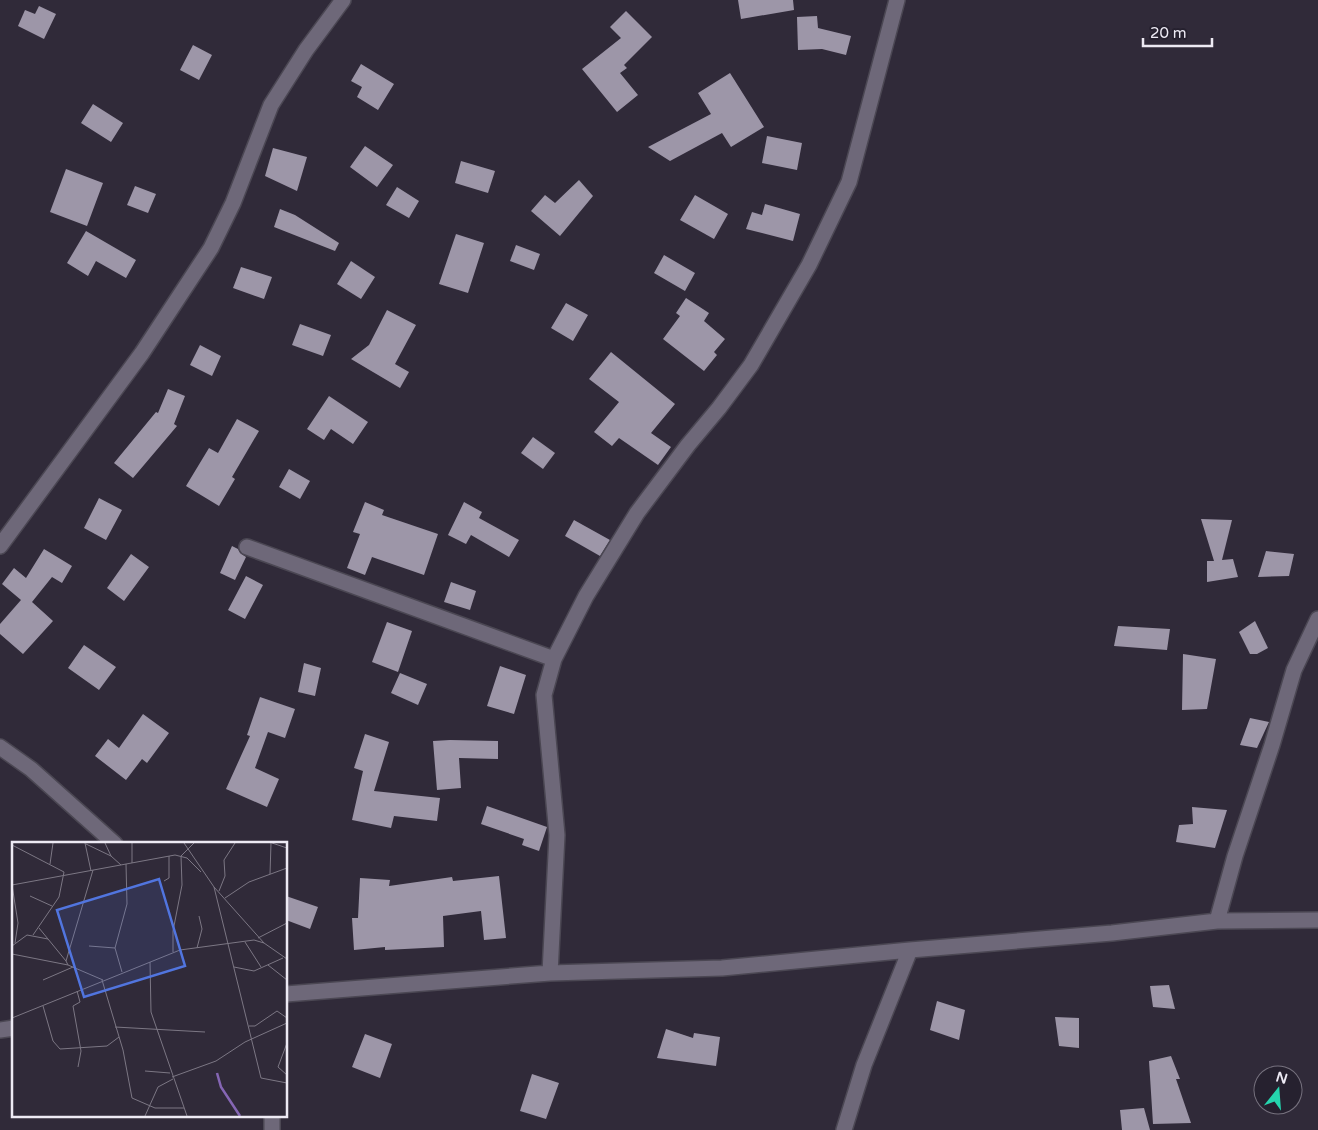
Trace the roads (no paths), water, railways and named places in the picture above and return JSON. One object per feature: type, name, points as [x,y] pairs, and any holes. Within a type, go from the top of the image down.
[{"type":"street","points":[[0,546],[142,353],[211,248],[233,203],[271,105],[306,50],[343,0]]},
{"type":"street","points":[[550,973],[557,835],[544,695],[554,659],[586,596],[637,513],[752,365],[809,265],[849,182],[897,0]]},
{"type":"street","points":[[246,547],[554,659]]},
{"type":"street","points":[[1217,921],[1294,670],[1318,619]]},
{"type":"street","points":[[0,747],[31,769],[113,842]]},
{"type":"street","points":[[288,992],[550,973],[722,968],[1112,933],[1217,921],[1318,920]]},
{"type":"street","points":[[844,1130],[864,1065],[910,950]]}]
